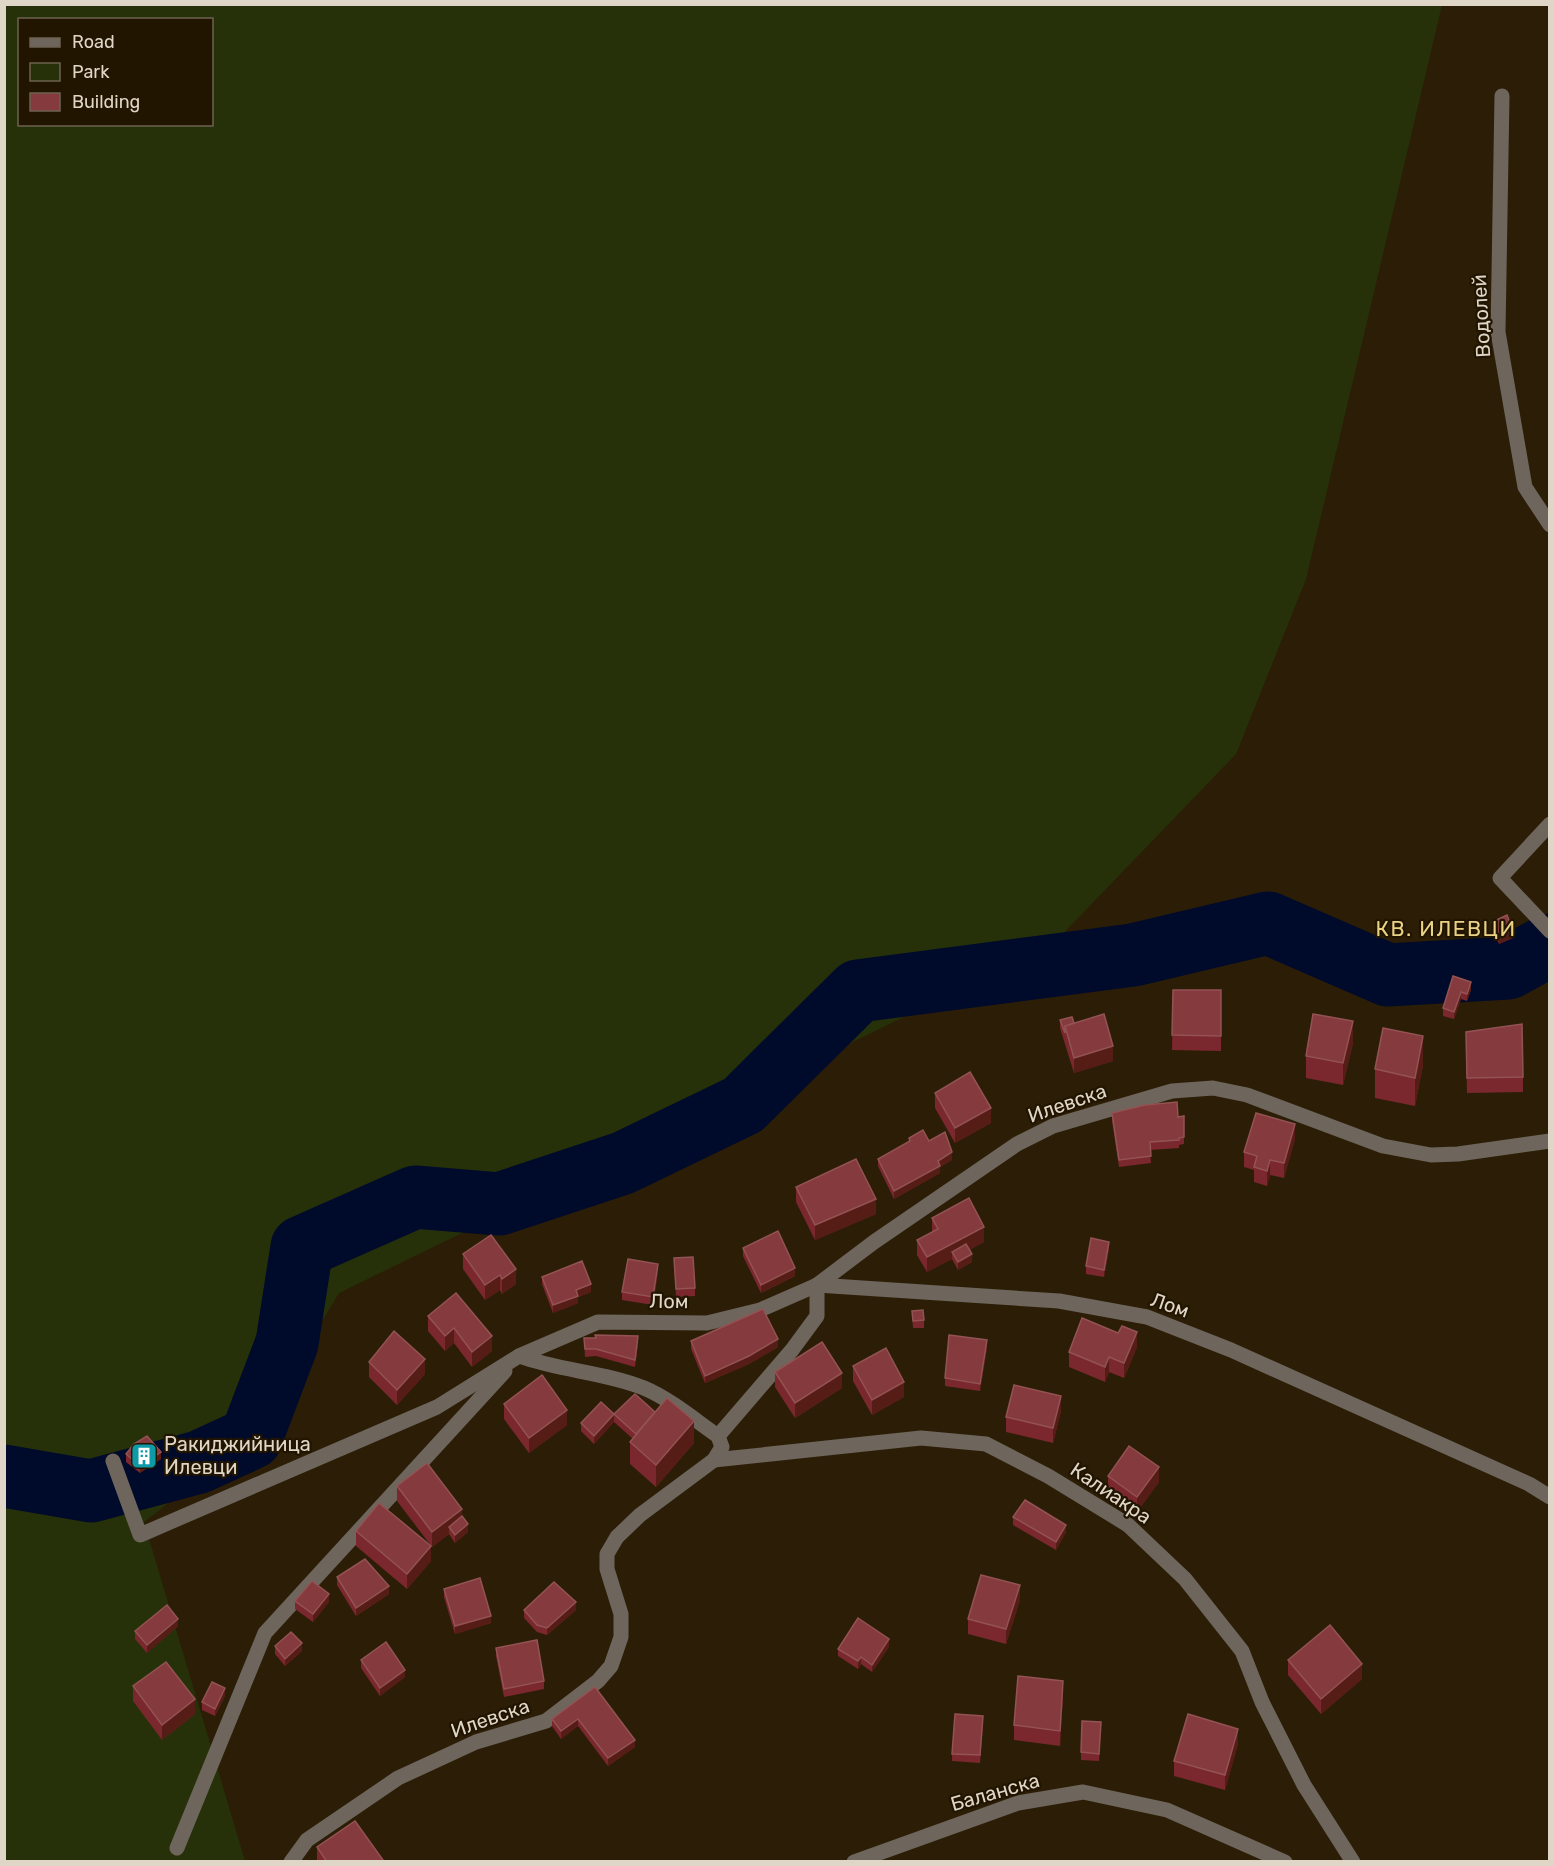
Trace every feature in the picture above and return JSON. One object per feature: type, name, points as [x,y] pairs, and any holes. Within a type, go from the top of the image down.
[{"type":"street","name":"Водолей","points":[[1502,96],[1498,332],[1525,487],[1550,525]]},
{"type":"street","points":[[1550,824],[1500,878],[1550,931]]},
{"type":"street","name":"Илевска","points":[[817,1285],[874,1242],[1017,1144],[1053,1126],[1172,1091],[1213,1088],[1247,1095],[1383,1146],[1431,1155],[1458,1154],[1550,1141]]},
{"type":"street","points":[[718,1436],[792,1350],[817,1316],[817,1285]]},
{"type":"street","name":"Лом","points":[[115,1466],[140,1534],[437,1407],[519,1356],[598,1322],[707,1323],[760,1310],[817,1285],[1059,1302],[1147,1317],[1231,1350],[1529,1484],[1550,1497]]},
{"type":"street","points":[[177,1848],[265,1633],[519,1356],[551,1367],[606,1376],[645,1389],[718,1436],[722,1447],[714,1460]]},
{"type":"street","name":"Калиакра","points":[[714,1460],[921,1438],[986,1444],[1048,1476],[1128,1525],[1185,1579],[1242,1651],[1262,1702],[1305,1785],[1353,1862]]},
{"type":"street","name":"Илевска","points":[[291,1862],[307,1840],[398,1778],[476,1742],[546,1721],[598,1680],[611,1666],[621,1637],[621,1614],[607,1569],[607,1554],[617,1537],[640,1515],[714,1460]]},
{"type":"street","name":"Баланска","points":[[854,1862],[1018,1803],[1083,1792],[1167,1810],[1285,1862]]},
{"type":"green space","points":[[5,5],[1442,5],[1306,579],[1236,754],[1053,944],[339,1293],[251,1438],[144,1522],[245,1861],[5,1862]]},
{"type":"building","points":[[1507,915],[1513,930],[1499,936],[1492,922]]},
{"type":"building","points":[[1453,976],[1471,982],[1467,994],[1461,992],[1454,1012],[1443,1008]]},
{"type":"building","points":[[1173,990],[1221,990],[1221,1036],[1172,1035]]},
{"type":"building","points":[[1104,1014],[1113,1046],[1074,1058],[1065,1026]]},
{"type":"building","points":[[1313,1014],[1353,1021],[1343,1063],[1306,1056]]},
{"type":"building","points":[[1072,1017],[1074,1023],[1065,1026],[1065,1033],[1060,1020]]},
{"type":"building","points":[[1522,1024],[1523,1077],[1467,1078],[1466,1032]]},
{"type":"building","points":[[1383,1028],[1423,1036],[1415,1078],[1375,1069]]},
{"type":"building","points":[[970,1072],[991,1108],[955,1128],[935,1093]]},
{"type":"building","points":[[1177,1102],[1178,1117],[1184,1116],[1184,1137],[1179,1140],[1150,1142],[1151,1156],[1119,1160],[1112,1113],[1145,1105]]},
{"type":"building","points":[[1256,1113],[1295,1124],[1284,1163],[1270,1160],[1267,1171],[1254,1167],[1257,1156],[1244,1152]]},
{"type":"building","points":[[923,1130],[929,1141],[945,1132],[952,1152],[938,1161],[940,1166],[894,1191],[878,1159],[910,1141],[909,1138]]},
{"type":"building","points":[[856,1159],[876,1199],[815,1225],[796,1187]]},
{"type":"building","points":[[969,1198],[984,1227],[927,1257],[917,1240],[938,1229],[932,1218]]},
{"type":"building","points":[[778,1231],[795,1268],[761,1285],[743,1248]]},
{"type":"building","points":[[491,1235],[516,1269],[502,1279],[500,1275],[485,1285],[463,1254]]},
{"type":"building","points":[[1091,1238],[1109,1242],[1104,1270],[1086,1266]]},
{"type":"building","points":[[966,1244],[972,1254],[958,1262],[952,1252]]},
{"type":"building","points":[[693,1257],[695,1288],[676,1289],[674,1258]]},
{"type":"building","points":[[628,1259],[658,1264],[653,1297],[622,1292]]},
{"type":"building","points":[[582,1261],[591,1284],[576,1290],[578,1296],[553,1305],[542,1277]]},
{"type":"building","points":[[456,1293],[492,1336],[472,1352],[454,1328],[445,1336],[428,1316]]},
{"type":"building","points":[[763,1309],[778,1339],[749,1356],[705,1376],[691,1341]]},
{"type":"building","points":[[923,1310],[924,1320],[913,1321],[912,1311]]},
{"type":"building","points":[[1082,1318],[1118,1333],[1122,1326],[1137,1332],[1124,1363],[1109,1357],[1105,1367],[1069,1352]]},
{"type":"building","points":[[394,1331],[425,1359],[397,1390],[369,1362]]},
{"type":"building","points":[[595,1335],[638,1336],[635,1360],[596,1349],[585,1349],[584,1338],[596,1338]]},
{"type":"building","points":[[949,1335],[987,1340],[980,1384],[945,1378]]},
{"type":"building","points":[[822,1342],[842,1373],[795,1403],[775,1372]]},
{"type":"building","points":[[886,1348],[904,1382],[872,1400],[853,1366]]},
{"type":"building","points":[[542,1375],[567,1410],[529,1438],[504,1404]]},
{"type":"building","points":[[1014,1385],[1061,1396],[1053,1428],[1006,1417]]},
{"type":"building","points":[[635,1394],[655,1412],[636,1434],[614,1414]]},
{"type":"building","points":[[667,1398],[694,1421],[656,1465],[630,1442]]},
{"type":"building","points":[[601,1402],[614,1414],[594,1436],[581,1423]]},
{"type":"building","points":[[147,1436],[161,1452],[140,1466],[126,1454],[134,1444]]},
{"type":"building","points":[[1129,1446],[1159,1467],[1137,1497],[1108,1476]]},
{"type":"building","points":[[427,1463],[462,1509],[432,1532],[397,1486]]},
{"type":"building","points":[[1025,1500],[1066,1525],[1056,1542],[1013,1517]]},
{"type":"building","points":[[379,1503],[431,1546],[407,1574],[356,1531]]},
{"type":"building","points":[[462,1516],[468,1524],[455,1535],[449,1527]]},
{"type":"building","points":[[365,1559],[389,1586],[356,1608],[337,1577]]},
{"type":"building","points":[[981,1575],[1020,1585],[1006,1629],[968,1619]]},
{"type":"building","points":[[480,1578],[491,1616],[455,1626],[444,1589]]},
{"type":"building","points":[[312,1581],[329,1594],[313,1614],[295,1601]]},
{"type":"building","points":[[554,1582],[576,1602],[547,1628],[537,1625],[524,1610]]},
{"type":"building","points":[[167,1605],[178,1619],[147,1645],[135,1631]]},
{"type":"building","points":[[858,1618],[889,1639],[872,1665],[861,1657],[858,1661],[838,1649]]},
{"type":"building","points":[[1330,1625],[1362,1664],[1321,1699],[1288,1660]]},
{"type":"building","points":[[291,1632],[302,1643],[285,1659],[275,1646]]},
{"type":"building","points":[[537,1640],[544,1681],[504,1689],[496,1648]]},
{"type":"building","points":[[386,1642],[405,1670],[380,1688],[361,1660]]},
{"type":"building","points":[[166,1662],[195,1699],[162,1725],[133,1686]]},
{"type":"building","points":[[1018,1676],[1063,1681],[1060,1731],[1014,1725]]},
{"type":"building","points":[[212,1682],[225,1688],[215,1709],[202,1702]]},
{"type":"building","points":[[595,1687],[635,1740],[608,1758],[578,1719],[561,1731],[552,1719]]},
{"type":"building","points":[[955,1714],[983,1716],[980,1755],[952,1754]]},
{"type":"building","points":[[1188,1714],[1238,1729],[1225,1775],[1174,1761]]},
{"type":"building","points":[[1082,1721],[1101,1722],[1099,1754],[1081,1752]]},
{"type":"building","points":[[355,1821],[383,1860],[380,1862],[327,1862],[317,1847]]},
{"type":"waterway","points":[[4,1476],[91,1491],[199,1462],[251,1438],[287,1343],[302,1247],[415,1197],[499,1204],[623,1163],[743,1105],[858,991],[1133,955],[1268,923],[1388,975],[1508,968],[1550,945]]},
{"type":"place","name":"Ракиджийница Илевци","points":[[144,1456]]},
{"type":"district","name":"КВ. ИЛЕВЦИ","points":[[1446,929]]}]
